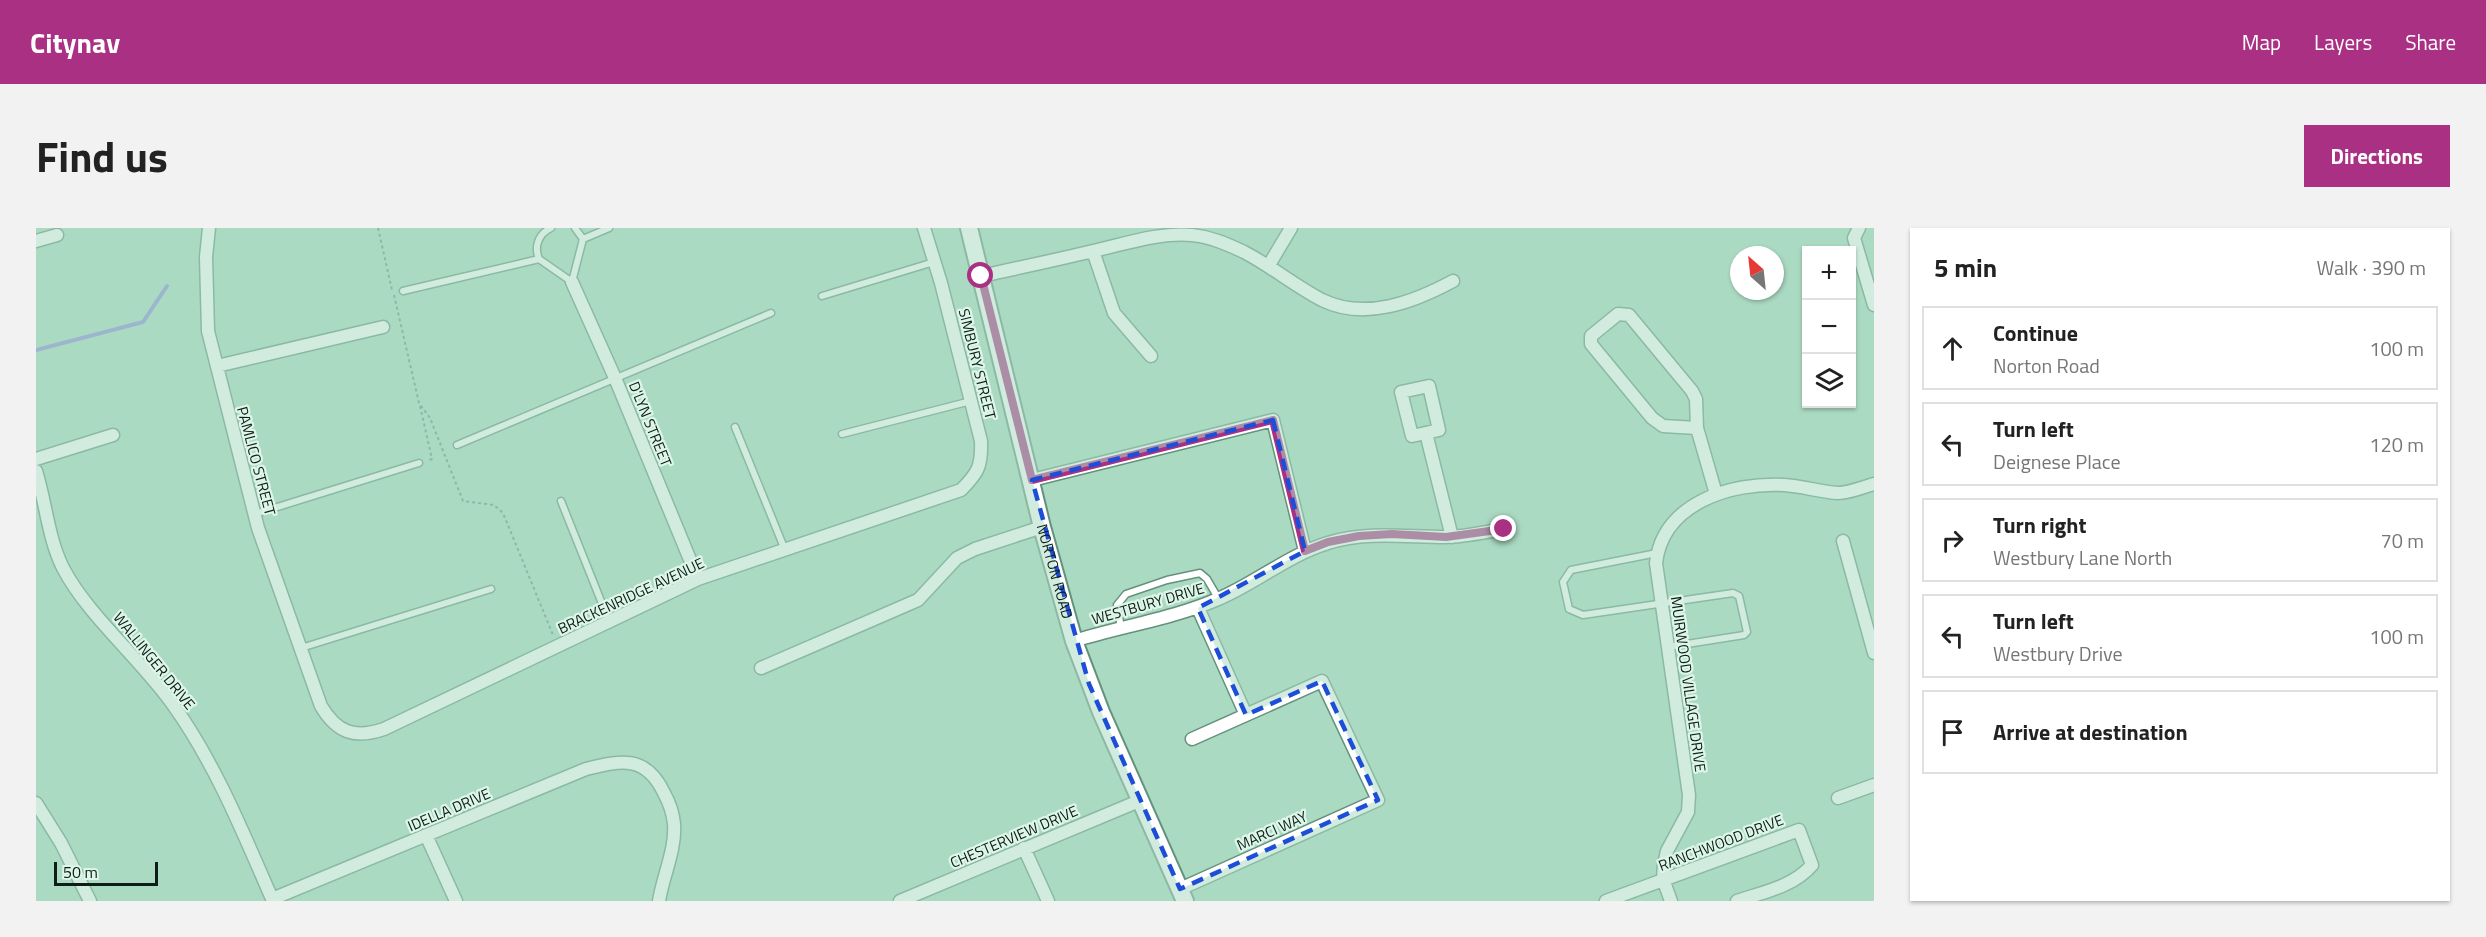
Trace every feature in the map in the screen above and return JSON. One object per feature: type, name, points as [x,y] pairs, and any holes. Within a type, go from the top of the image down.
[{"type":"main road","name":"NORTON ROAD","points":[[969,228],[1042,527],[1074,641],[1089,684],[1182,895]]},
{"type":"street","name":"PAMLICO STREET","points":[[209,228],[206,257],[208,332],[254,514],[316,694]]},
{"type":"street","name":"SIMBURY STREET","points":[[924,228],[981,441],[982,457],[977,474]]},
{"type":"street","points":[[1269,265],[1291,228]]},
{"type":"street","points":[[1859,228],[1854,238],[1874,305]]},
{"type":"street","points":[[36,241],[57,235]]},
{"type":"street","points":[[981,276],[1167,236],[1192,235],[1217,240],[1269,265],[1323,300],[1359,308],[1407,303],[1453,281]]},
{"type":"street","points":[[1093,251],[1114,313],[1151,356]]},
{"type":"street","name":"D'LYN STREET","points":[[572,282],[615,378],[698,579]]},
{"type":"street","points":[[1697,428],[1663,426],[1652,418],[1591,344],[1592,336],[1618,314],[1629,315],[1692,391],[1696,399],[1697,428],[1716,494]]},
{"type":"street","points":[[216,366],[383,327]]},
{"type":"street","points":[[1032,480],[1273,420],[1305,551]]},
{"type":"street","points":[[1426,433],[1452,537]]},
{"type":"street","points":[[36,459],[112,435]]},
{"type":"street","name":"WALLINGER DRIVE","points":[[36,471],[53,540],[63,567],[77,590],[175,707],[233,811],[272,900]]},
{"type":"street","name":"BRACKENRIDGE AVENUE","points":[[316,694],[321,706],[335,725],[355,734],[374,732],[698,579],[940,499],[962,490],[977,474]]},
{"type":"street","name":"MUIRWOOD VILLAGE DRIVE","points":[[1671,901],[1664,881],[1667,851],[1688,813],[1689,795],[1656,563],[1657,554],[1666,532],[1687,508],[1716,494],[1765,485],[1786,485],[1841,493],[1874,484]]},
{"type":"street","points":[[761,668],[918,600],[957,558],[975,549],[1042,527]]},
{"type":"street","name":"WESTBURY DRIVE","points":[[1074,641],[1198,608],[1219,599],[1305,551],[1328,542],[1359,536],[1392,534],[1452,537],[1504,529]]},
{"type":"street","points":[[1843,541],[1874,653]]},
{"type":"street","points":[[1192,739],[1246,715],[1198,608]]},
{"type":"street","name":"MARCI WAY","points":[[1182,895],[1377,800],[1323,681],[1246,715]]},
{"type":"street","name":"IDELLA DRIVE","points":[[272,900],[586,769],[613,762],[640,764],[659,781],[670,804],[675,825],[659,901]]},
{"type":"street","points":[[1839,798],[1874,785]]},
{"type":"street","name":"CHESTERVIEW DRIVE","points":[[900,901],[1140,801]]},
{"type":"street","points":[[38,811],[61,843],[90,901]]},
{"type":"street","name":"RANCHWOOD DRIVE","points":[[1606,901],[1799,830],[1812,865],[1802,877],[1737,901]]},
{"type":"street","points":[[426,835],[456,901]]},
{"type":"street","points":[[1024,848],[1048,901]]},
{"type":"lane","points":[[551,228],[539,239],[535,250],[539,259],[572,282],[583,239]]},
{"type":"lane","points":[[575,228],[583,239]]},
{"type":"lane","points":[[583,239],[609,228]]},
{"type":"lane","points":[[403,291],[539,259]]},
{"type":"lane","points":[[822,296],[934,262]]},
{"type":"lane","points":[[457,445],[771,314]]},
{"type":"lane","points":[[842,434],[971,401]]},
{"type":"lane","points":[[735,427],[785,550]]},
{"type":"lane","points":[[254,514],[419,463]]},
{"type":"lane","points":[[561,501],[609,622]]},
{"type":"lane","points":[[1657,554],[1571,570],[1563,582],[1569,609],[1583,615],[1736,594],[1741,599],[1747,632],[1740,637],[1668,647]]},
{"type":"lane","points":[[1121,629],[1117,605],[1126,594],[1167,580],[1200,573],[1207,579],[1219,599]]},
{"type":"lane","points":[[300,648],[491,589]]},
{"type":"path","points":[[419,403],[432,459]]},
{"type":"highlighted area","points":[[1273,420],[1305,551],[1198,608],[1246,715],[1322,681],[1378,800],[1180,889],[1089,684],[1032,480]]},
{"type":"waterway","points":[[36,350],[143,322],[167,286]]},
{"type":"route","points":[[981,276],[1032,480],[1273,420],[1305,551],[1328,542],[1359,536],[1392,534],[1452,537],[1504,529]]}]
